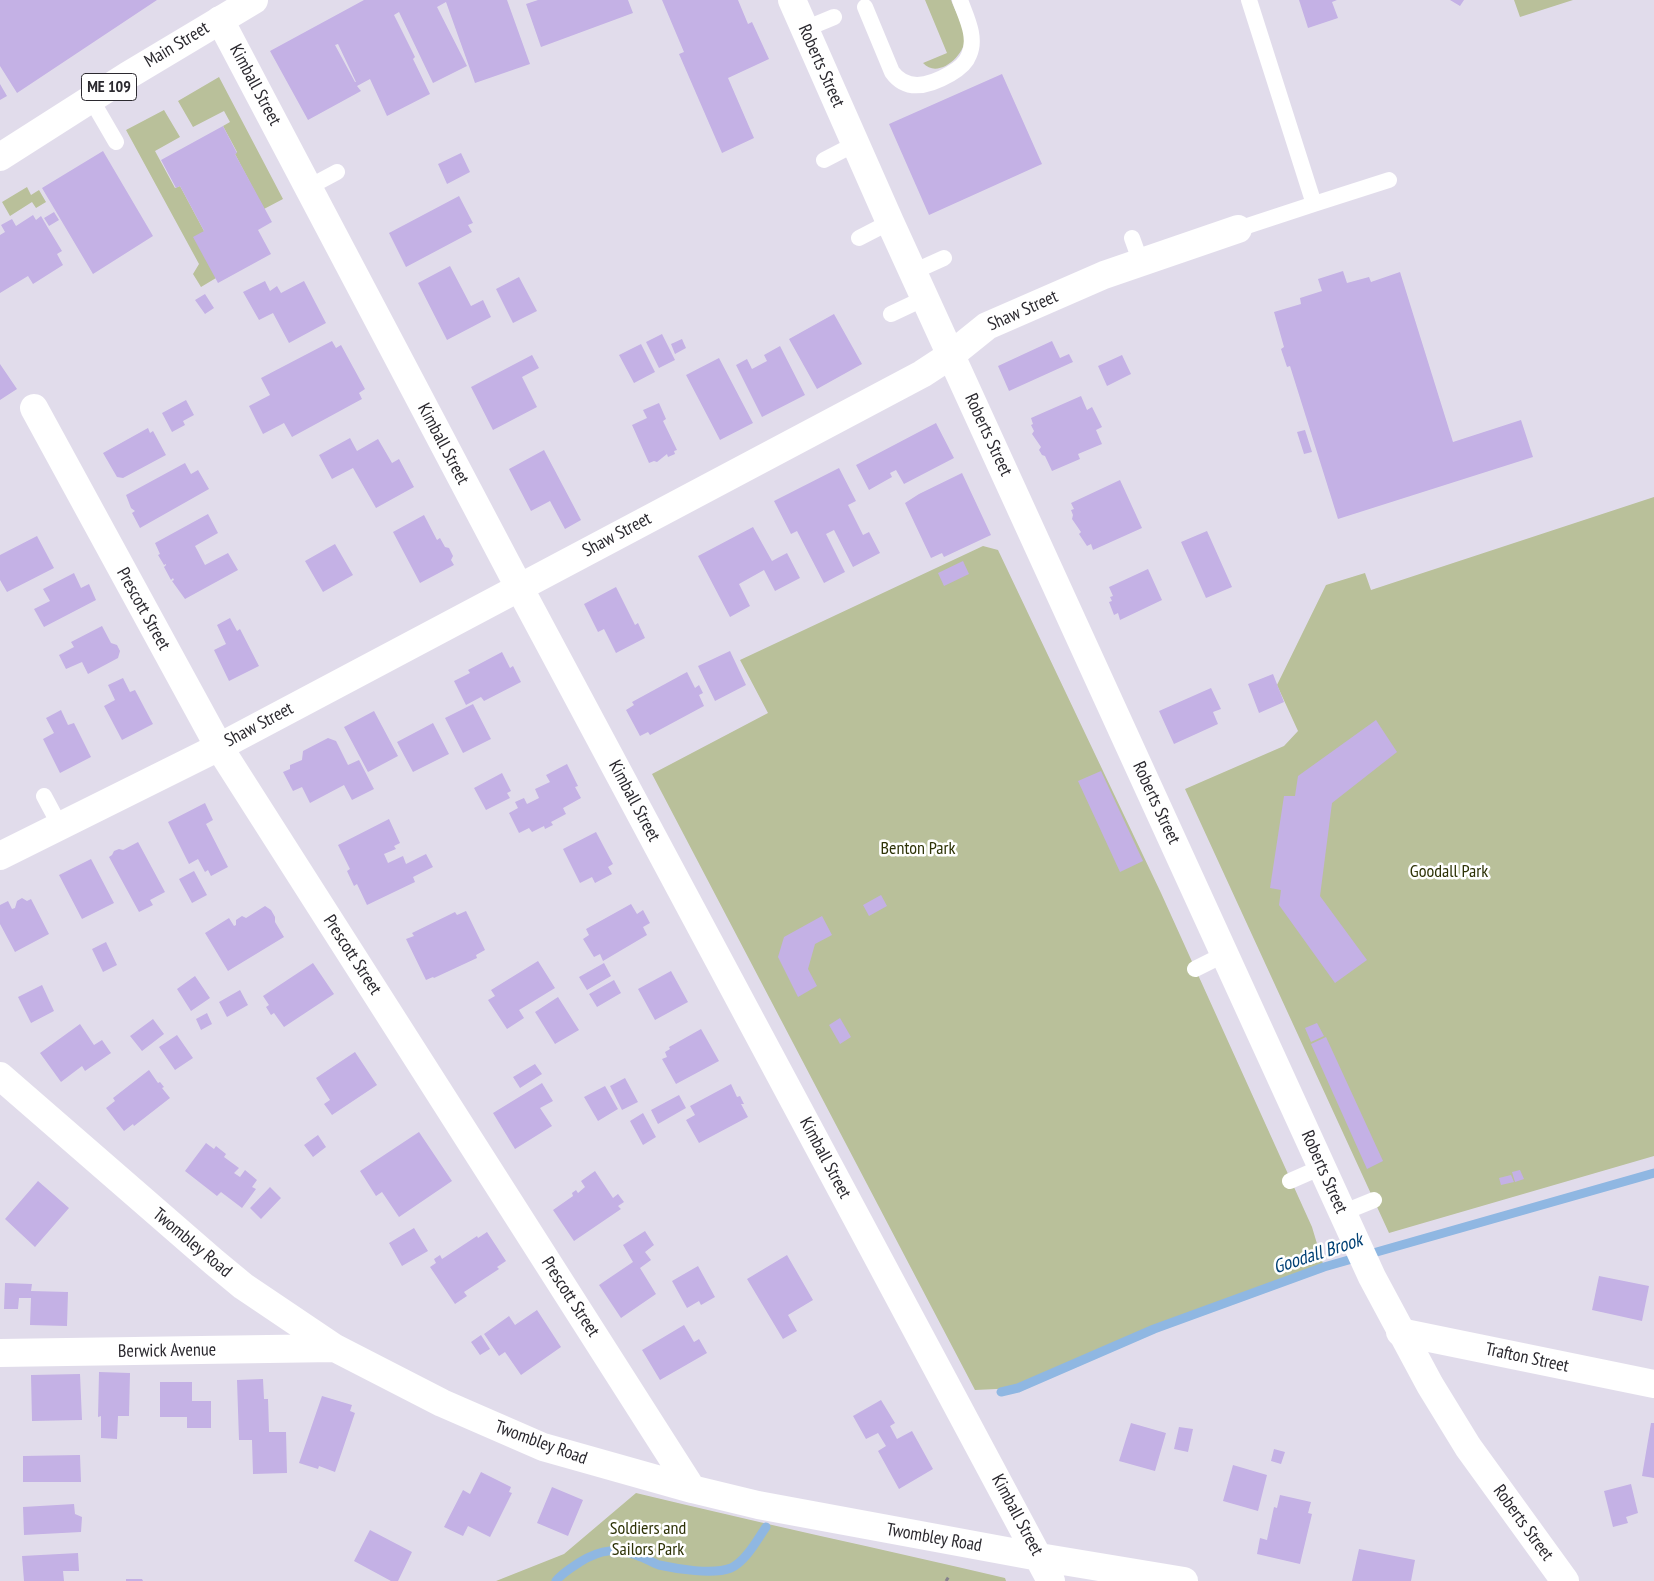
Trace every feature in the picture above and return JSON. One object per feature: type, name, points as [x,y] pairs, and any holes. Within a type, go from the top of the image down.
[{"type":"main road","name":"Main Street","points":[[0,156],[254,0]]},
{"type":"main road","name":"Roberts Street","points":[[792,0],[890,222],[1372,1278],[1430,1385],[1468,1447],[1565,1581]]},
{"type":"main road","name":"Kimball Street","points":[[220,20],[519,587],[1040,1557],[1051,1581]]},
{"type":"main road","name":"Shaw Street","points":[[0,856],[219,746],[922,374],[987,326],[1104,276],[1238,229]]},
{"type":"main road","name":"Prescott Street","points":[[34,408],[219,746],[692,1489]]},
{"type":"main road","name":"Twombley Road","points":[[0,1076],[236,1280],[335,1348],[442,1403],[543,1447],[692,1489],[758,1505],[1040,1557],[1184,1581]]},
{"type":"main road","name":"Trafton Street","points":[[1400,1332],[1654,1384]]},
{"type":"main road","name":"Berwick Avenue","points":[[0,1353],[335,1348]]},
{"type":"lane","points":[[865,7],[892,72],[905,84],[915,86],[936,82],[957,70],[969,56],[972,36],[960,0]]},
{"type":"lane","points":[[1249,0],[1314,204]]},
{"type":"lane","points":[[805,29],[834,17]]},
{"type":"lane","points":[[91,99],[116,142]]},
{"type":"lane","points":[[824,160],[856,144]]},
{"type":"lane","points":[[309,187],[337,172]]},
{"type":"lane","points":[[1238,229],[1389,180]]},
{"type":"lane","points":[[859,238],[890,222]]},
{"type":"lane","points":[[1132,238],[1141,263]]},
{"type":"lane","points":[[913,272],[944,258]]},
{"type":"lane","points":[[891,314],[925,298]]},
{"type":"lane","points":[[44,796],[60,826]]},
{"type":"lane","points":[[1195,969],[1225,954]]},
{"type":"lane","points":[[1290,1181],[1322,1168]]},
{"type":"lane","points":[[1346,1222],[1374,1200]]},
{"type":"path","points":[[946,1581],[950,1576]]},
{"type":"green space","points":[[925,0],[951,0],[965,37],[961,51],[956,58],[943,67],[936,69],[929,68],[923,63],[947,53]]},
{"type":"green space","points":[[1514,0],[1573,0],[1520,17]]},
{"type":"green space","points":[[219,77],[283,199],[264,209],[235,154],[237,152],[223,126],[230,122],[224,111],[193,127],[178,101]]},
{"type":"green space","points":[[164,110],[180,137],[155,151],[175,188],[180,186],[204,231],[216,278],[201,287],[193,274],[199,264],[126,130]]},
{"type":"green space","points":[[27,187],[31,195],[39,190],[46,202],[36,208],[32,202],[10,216],[2,202]]},
{"type":"green space","name":"Goodall Park","points":[[1654,497],[1654,1156],[1389,1233],[1185,789],[1284,746],[1298,731],[1277,685],[1326,585],[1365,573],[1371,590]]},
{"type":"green space","name":"Benton Park","points":[[983,546],[998,550],[1161,893],[1312,1227],[1324,1267],[1134,1338],[1018,1388],[975,1390],[652,774],[768,713],[740,660]]},
{"type":"green space","name":"Soldiers and Sailors Park","points":[[636,1493],[1005,1578],[1006,1581],[496,1581],[564,1554]]},
{"type":"building","points":[[0,0],[157,0],[17,93],[0,66]]},
{"type":"building","points":[[364,0],[507,0],[530,64],[475,83],[446,2],[437,7],[467,66],[433,83],[399,12],[394,15],[415,57],[413,59],[430,94],[387,116],[370,79],[357,86],[361,91],[308,120],[270,51]],"holes":[[[338,44],[355,82],[335,45]]]},
{"type":"building","points":[[538,0],[628,0],[633,13],[541,47],[526,4]]},
{"type":"building","points":[[662,0],[738,0],[748,24],[752,22],[769,59],[728,78],[754,138],[722,153],[679,54],[684,52]]},
{"type":"building","points":[[1299,0],[1337,0],[1332,2],[1338,18],[1308,28]]},
{"type":"building","points":[[1450,0],[1464,0],[1460,6]]},
{"type":"building","points":[[1002,74],[1042,164],[929,215],[889,124]]},
{"type":"building","points":[[0,84],[7,96],[0,100]]},
{"type":"building","points":[[223,126],[237,153],[235,154],[272,222],[258,230],[271,254],[218,283],[193,237],[204,231],[180,186],[176,188],[161,160]]},
{"type":"building","points":[[103,151],[153,236],[93,274],[42,188]]},
{"type":"building","points":[[461,153],[470,172],[447,184],[438,164]]},
{"type":"building","points":[[459,196],[473,223],[468,225],[472,232],[406,267],[389,233]]},
{"type":"building","points":[[54,212],[59,220],[49,226],[44,218]]},
{"type":"building","points":[[33,215],[36,220],[41,216],[62,251],[57,254],[63,265],[33,284],[28,276],[0,293],[0,235],[5,232],[1,225],[12,219],[16,226]]},
{"type":"building","points":[[450,266],[471,306],[483,300],[491,317],[447,340],[418,283]]},
{"type":"building","points":[[1343,271],[1347,283],[1369,277],[1371,282],[1400,272],[1453,442],[1521,420],[1533,457],[1338,519],[1290,366],[1287,367],[1281,349],[1284,347],[1274,312],[1301,304],[1300,298],[1322,291],[1318,279]]},
{"type":"building","points":[[519,277],[537,311],[513,323],[496,289]]},
{"type":"building","points":[[265,281],[270,291],[277,286],[281,293],[304,281],[326,323],[289,343],[273,313],[259,320],[243,292]]},
{"type":"building","points":[[205,294],[214,308],[205,314],[195,300]]},
{"type":"building","points":[[834,314],[862,364],[817,389],[789,339]]},
{"type":"building","points":[[662,334],[675,360],[659,368],[646,342]]},
{"type":"building","points":[[682,339],[686,348],[675,354],[671,344]]},
{"type":"building","points":[[332,341],[336,348],[341,345],[365,389],[359,393],[362,399],[292,437],[284,423],[263,434],[249,406],[270,395],[261,378]]},
{"type":"building","points":[[1052,341],[1060,358],[1069,354],[1073,362],[1009,391],[998,366]]},
{"type":"building","points":[[641,344],[655,372],[634,383],[619,355]]},
{"type":"building","points":[[780,346],[805,395],[762,417],[736,365],[747,359],[752,369],[767,361],[764,355]]},
{"type":"building","points":[[532,355],[539,368],[522,377],[537,407],[493,430],[471,387]]},
{"type":"building","points":[[1122,355],[1131,374],[1107,386],[1098,366]]},
{"type":"building","points":[[719,358],[753,423],[720,440],[686,375]]},
{"type":"building","points":[[0,364],[17,389],[0,400]]},
{"type":"building","points":[[1081,396],[1087,410],[1092,407],[1102,427],[1096,430],[1102,444],[1078,454],[1080,459],[1052,471],[1045,456],[1039,450],[1041,447],[1032,434],[1034,431],[1031,425],[1033,424],[1031,418]]},
{"type":"building","points":[[186,400],[194,415],[183,421],[185,425],[172,432],[162,413]]},
{"type":"building","points":[[659,403],[666,419],[663,421],[677,450],[674,451],[675,454],[668,457],[667,454],[657,462],[649,463],[632,425],[647,418],[643,410]]},
{"type":"building","points":[[936,423],[954,458],[904,484],[896,470],[890,473],[892,477],[869,490],[856,465]]},
{"type":"building","points":[[148,428],[150,433],[153,431],[166,455],[123,478],[117,477],[103,453]]},
{"type":"building","points":[[1305,430],[1312,452],[1304,454],[1297,432]]},
{"type":"building","points":[[350,438],[357,451],[378,439],[392,463],[399,459],[414,487],[376,508],[353,468],[332,479],[319,455]]},
{"type":"building","points":[[544,450],[581,520],[565,529],[550,501],[531,511],[509,469]]},
{"type":"building","points":[[185,463],[191,474],[198,470],[209,489],[140,528],[132,513],[135,511],[131,508],[126,495]]},
{"type":"building","points":[[839,468],[856,501],[848,505],[863,535],[869,532],[880,553],[853,567],[834,530],[826,534],[845,572],[824,583],[797,531],[791,534],[774,501]]},
{"type":"building","points":[[962,473],[991,535],[944,557],[942,553],[931,558],[905,503]]},
{"type":"building","points":[[1120,480],[1142,528],[1093,550],[1091,544],[1087,546],[1079,534],[1081,532],[1072,519],[1071,510],[1074,509],[1071,503]]},
{"type":"building","points":[[208,514],[218,533],[195,546],[205,565],[228,553],[238,570],[185,599],[164,567],[166,564],[164,565],[158,555],[160,554],[155,543]]},
{"type":"building","points":[[424,515],[437,540],[440,538],[445,547],[449,548],[453,556],[451,560],[454,565],[420,583],[393,532]]},
{"type":"building","points":[[753,527],[772,561],[787,553],[800,578],[775,591],[764,570],[739,584],[750,606],[730,617],[698,556]]},
{"type":"building","points":[[1207,531],[1232,587],[1206,598],[1181,542]]},
{"type":"building","points":[[37,536],[54,568],[7,592],[0,580],[0,555]]},
{"type":"building","points":[[335,544],[353,575],[323,592],[305,561]]},
{"type":"building","points":[[963,561],[969,574],[944,586],[938,573]]},
{"type":"building","points":[[1148,569],[1162,600],[1120,620],[1118,613],[1114,615],[1109,602],[1112,601],[1110,597],[1113,596],[1109,587]]},
{"type":"building","points":[[74,573],[81,588],[89,584],[96,600],[44,627],[34,609],[50,601],[43,589]]},
{"type":"building","points":[[616,587],[635,625],[638,623],[645,638],[616,653],[604,629],[598,632],[584,604]]},
{"type":"building","points":[[230,618],[237,631],[240,629],[259,666],[229,681],[214,650],[226,644],[217,625]]},
{"type":"building","points":[[102,626],[111,643],[117,645],[120,651],[118,658],[88,674],[82,662],[66,669],[59,655],[74,647],[71,642]]},
{"type":"building","points":[[730,651],[746,685],[715,701],[698,666]]},
{"type":"building","points":[[502,652],[510,668],[513,666],[521,682],[484,701],[481,697],[466,705],[454,681],[470,673],[468,670]]},
{"type":"building","points":[[687,672],[695,688],[699,685],[703,693],[699,695],[704,706],[650,735],[648,732],[640,736],[626,710],[634,705],[632,702]]},
{"type":"building","points":[[1273,674],[1284,702],[1259,713],[1248,684]]},
{"type":"building","points":[[123,678],[130,692],[135,690],[153,724],[122,740],[104,706],[115,700],[108,685]]},
{"type":"building","points":[[1211,688],[1221,709],[1213,712],[1218,724],[1174,744],[1159,711]]},
{"type":"building","points":[[473,704],[491,739],[463,753],[445,718]]},
{"type":"building","points":[[61,710],[68,725],[74,723],[91,757],[60,773],[43,739],[54,733],[46,718]]},
{"type":"building","points":[[374,711],[398,756],[368,772],[344,727]]},
{"type":"building","points":[[1376,720],[1397,752],[1332,803],[1320,896],[1367,960],[1335,983],[1279,905],[1281,890],[1270,888],[1284,796],[1295,796],[1298,776]]},
{"type":"building","points":[[433,723],[449,754],[413,772],[397,742]]},
{"type":"building","points":[[328,738],[336,741],[348,765],[359,760],[374,789],[352,800],[344,785],[310,803],[302,787],[293,791],[283,772],[290,769],[290,765],[302,760],[303,751]]},
{"type":"building","points":[[567,764],[578,786],[575,787],[581,798],[563,808],[566,814],[551,822],[553,825],[545,829],[544,826],[532,832],[529,828],[519,833],[509,813],[518,808],[515,802],[524,798],[527,804],[539,798],[535,789],[550,782],[546,775]]},
{"type":"building","points":[[1101,771],[1143,861],[1120,872],[1078,781]]},
{"type":"building","points":[[502,773],[511,791],[507,793],[510,798],[486,810],[474,788]]},
{"type":"building","points":[[205,803],[213,820],[206,824],[228,867],[211,876],[208,870],[205,872],[198,859],[189,864],[168,822]]},
{"type":"building","points":[[389,819],[400,843],[394,846],[396,849],[384,854],[388,863],[403,856],[406,864],[426,854],[433,867],[413,877],[415,882],[367,905],[357,884],[354,886],[347,871],[350,869],[338,845]]},
{"type":"building","points":[[596,832],[613,864],[608,867],[612,874],[595,883],[592,877],[580,883],[563,849]]},
{"type":"building","points":[[138,842],[165,892],[150,900],[153,905],[139,912],[109,857],[114,851],[123,850]]},
{"type":"building","points":[[91,859],[114,903],[82,919],[59,875]]},
{"type":"building","points":[[194,871],[207,895],[192,903],[179,879]]},
{"type":"building","points":[[881,895],[887,906],[869,916],[863,905]]},
{"type":"building","points":[[22,898],[27,901],[31,899],[49,934],[15,952],[0,924],[0,905],[8,901],[12,909],[15,908],[17,901]]},
{"type":"building","points":[[631,904],[637,914],[643,910],[650,923],[643,927],[647,935],[603,961],[600,954],[594,957],[583,939],[589,935],[586,929]]},
{"type":"building","points":[[265,906],[271,910],[275,917],[275,922],[284,937],[228,971],[205,933],[229,918],[234,926],[236,925],[236,920],[242,916],[246,918]]},
{"type":"building","points":[[466,911],[485,950],[476,955],[477,958],[426,980],[406,939],[414,936],[412,933],[455,912],[457,915]]},
{"type":"building","points":[[822,916],[832,935],[815,944],[808,969],[817,986],[798,997],[778,957],[784,937]]},
{"type":"building","points":[[106,942],[117,965],[103,972],[92,949]]},
{"type":"building","points":[[538,961],[555,988],[519,1010],[524,1018],[507,1029],[488,1000],[495,996],[491,990]]},
{"type":"building","points":[[313,963],[334,994],[284,1027],[274,1013],[271,1015],[266,1007],[269,1005],[263,996]]},
{"type":"building","points":[[604,963],[611,976],[587,990],[579,977]]},
{"type":"building","points":[[671,971],[688,1002],[655,1020],[638,989]]},
{"type":"building","points":[[195,976],[210,998],[191,1011],[177,989]]},
{"type":"building","points":[[614,980],[621,993],[597,1007],[589,994]]},
{"type":"building","points":[[42,985],[54,1011],[31,1023],[18,997]]},
{"type":"building","points":[[240,990],[248,1005],[227,1017],[219,1002]]},
{"type":"building","points":[[558,997],[579,1030],[555,1044],[535,1012]]},
{"type":"building","points":[[207,1013],[212,1024],[201,1030],[196,1019]]},
{"type":"building","points":[[840,1018],[851,1037],[840,1044],[829,1025]]},
{"type":"building","points":[[153,1019],[164,1034],[142,1051],[130,1036]]},
{"type":"building","points":[[1317,1023],[1324,1036],[1311,1042],[1305,1028]]},
{"type":"building","points":[[80,1024],[94,1045],[102,1040],[111,1053],[85,1071],[82,1066],[61,1082],[40,1053]]},
{"type":"building","points":[[701,1029],[719,1061],[676,1084],[662,1059],[667,1057],[665,1052],[670,1049],[669,1047]]},
{"type":"building","points":[[177,1035],[193,1058],[175,1070],[159,1047]]},
{"type":"building","points":[[1326,1037],[1383,1161],[1367,1169],[1311,1044]]},
{"type":"building","points":[[355,1052],[377,1085],[332,1115],[324,1104],[330,1100],[316,1078]]},
{"type":"building","points":[[535,1064],[542,1074],[520,1088],[513,1077]]},
{"type":"building","points":[[149,1070],[158,1083],[160,1082],[164,1087],[162,1088],[170,1098],[134,1126],[133,1124],[124,1131],[106,1108],[115,1101],[113,1098]]},
{"type":"building","points":[[625,1078],[638,1102],[622,1110],[610,1086]]},
{"type":"building","points":[[542,1083],[553,1101],[540,1108],[552,1126],[515,1149],[493,1113]]},
{"type":"building","points":[[731,1084],[737,1097],[740,1096],[744,1104],[741,1104],[748,1117],[699,1143],[686,1120],[695,1115],[690,1106]]},
{"type":"building","points":[[605,1086],[618,1109],[598,1121],[584,1097]]},
{"type":"building","points":[[679,1095],[686,1108],[658,1124],[651,1110]]},
{"type":"building","points":[[643,1113],[656,1137],[643,1145],[630,1121]]},
{"type":"building","points":[[419,1132],[452,1181],[399,1217],[382,1192],[376,1196],[360,1171]]},
{"type":"building","points":[[318,1135],[326,1147],[313,1157],[304,1145]]},
{"type":"building","points":[[206,1143],[214,1149],[216,1146],[226,1154],[224,1157],[239,1168],[234,1173],[240,1177],[245,1170],[257,1180],[252,1187],[256,1189],[242,1208],[221,1192],[217,1196],[185,1171]]},
{"type":"building","points":[[1520,1170],[1524,1179],[1515,1182],[1512,1172]]},
{"type":"building","points":[[595,1171],[613,1198],[618,1194],[624,1202],[618,1206],[621,1209],[574,1241],[553,1210],[573,1196],[572,1193],[576,1190],[578,1193],[585,1187],[581,1181]]},
{"type":"building","points":[[1511,1175],[1514,1182],[1501,1185],[1499,1178]]},
{"type":"building","points":[[38,1181],[69,1208],[35,1247],[5,1219]]},
{"type":"building","points":[[270,1187],[281,1198],[261,1219],[250,1208]]},
{"type":"building","points":[[414,1228],[428,1251],[402,1266],[389,1243]]},
{"type":"building","points":[[645,1231],[654,1245],[645,1252],[651,1260],[640,1268],[656,1294],[621,1318],[599,1285],[633,1262],[623,1245]]},
{"type":"building","points":[[487,1232],[506,1261],[497,1267],[499,1269],[464,1292],[467,1296],[455,1304],[430,1267],[436,1263],[434,1259],[440,1255],[442,1259],[477,1236],[478,1238]]},
{"type":"building","points":[[787,1255],[813,1300],[788,1315],[797,1331],[783,1339],[747,1279]]},
{"type":"building","points":[[698,1266],[715,1297],[701,1305],[699,1301],[687,1308],[672,1281]]},
{"type":"building","points":[[1599,1276],[1649,1286],[1642,1321],[1592,1310]]},
{"type":"building","points":[[5,1283],[32,1284],[31,1291],[68,1292],[67,1326],[30,1325],[31,1298],[19,1298],[18,1309],[4,1309]]},
{"type":"building","points":[[537,1310],[561,1347],[521,1375],[505,1352],[499,1356],[484,1334],[509,1316],[515,1325]]},
{"type":"building","points":[[684,1325],[694,1342],[699,1339],[707,1353],[660,1380],[642,1350]]},
{"type":"building","points":[[481,1335],[490,1349],[480,1355],[471,1342]]},
{"type":"building","points":[[99,1372],[130,1373],[129,1416],[118,1416],[117,1439],[101,1438],[101,1416],[98,1417]]},
{"type":"building","points":[[80,1374],[82,1420],[32,1421],[31,1375]]},
{"type":"building","points":[[263,1379],[264,1399],[268,1399],[269,1432],[286,1432],[287,1473],[253,1474],[252,1440],[239,1440],[237,1380]]},
{"type":"building","points":[[160,1382],[192,1382],[192,1401],[211,1401],[211,1428],[187,1428],[187,1417],[160,1417]]},
{"type":"building","points":[[322,1396],[352,1405],[350,1411],[355,1413],[335,1472],[319,1466],[318,1469],[299,1463]]},
{"type":"building","points":[[881,1400],[895,1423],[890,1426],[897,1439],[912,1431],[933,1469],[899,1489],[878,1451],[886,1446],[878,1433],[866,1439],[853,1416]]},
{"type":"building","points":[[1131,1423],[1166,1433],[1155,1471],[1119,1461]]},
{"type":"building","points":[[1651,1423],[1654,1423],[1654,1478],[1642,1476]]},
{"type":"building","points":[[1179,1427],[1193,1429],[1188,1452],[1174,1449]]},
{"type":"building","points":[[1274,1449],[1285,1452],[1281,1464],[1271,1461]]},
{"type":"building","points":[[80,1455],[81,1482],[23,1482],[23,1456]]},
{"type":"building","points":[[1233,1465],[1267,1475],[1258,1511],[1223,1501]]},
{"type":"building","points":[[481,1472],[511,1487],[509,1492],[512,1493],[490,1537],[468,1526],[463,1536],[444,1527],[463,1490],[470,1494]]},
{"type":"building","points":[[1631,1484],[1638,1513],[1626,1517],[1628,1523],[1613,1527],[1604,1491]]},
{"type":"building","points":[[552,1487],[583,1500],[568,1536],[537,1523]]},
{"type":"building","points":[[1280,1495],[1311,1502],[1308,1513],[1312,1514],[1300,1564],[1257,1554],[1260,1538],[1267,1540],[1274,1507],[1277,1508]]},
{"type":"building","points":[[74,1504],[75,1514],[82,1517],[81,1532],[24,1535],[23,1507]]},
{"type":"building","points":[[370,1530],[412,1552],[398,1581],[391,1581],[354,1561]]},
{"type":"building","points":[[1359,1549],[1415,1560],[1411,1581],[1352,1581]]},
{"type":"building","points":[[78,1553],[79,1571],[63,1571],[64,1581],[24,1581],[22,1556]]},
{"type":"building","points":[[126,1579],[142,1579],[143,1581],[126,1581]]},
{"type":"waterway","name":"Goodall Brook","points":[[1001,1392],[1018,1388],[1154,1329],[1324,1267],[1654,1173]]},
{"type":"waterway","name":"Goodall Brook","points":[[556,1581],[580,1562],[595,1554],[610,1551],[625,1552],[659,1565],[695,1571],[715,1571],[731,1568],[751,1550],[766,1527]]}]
